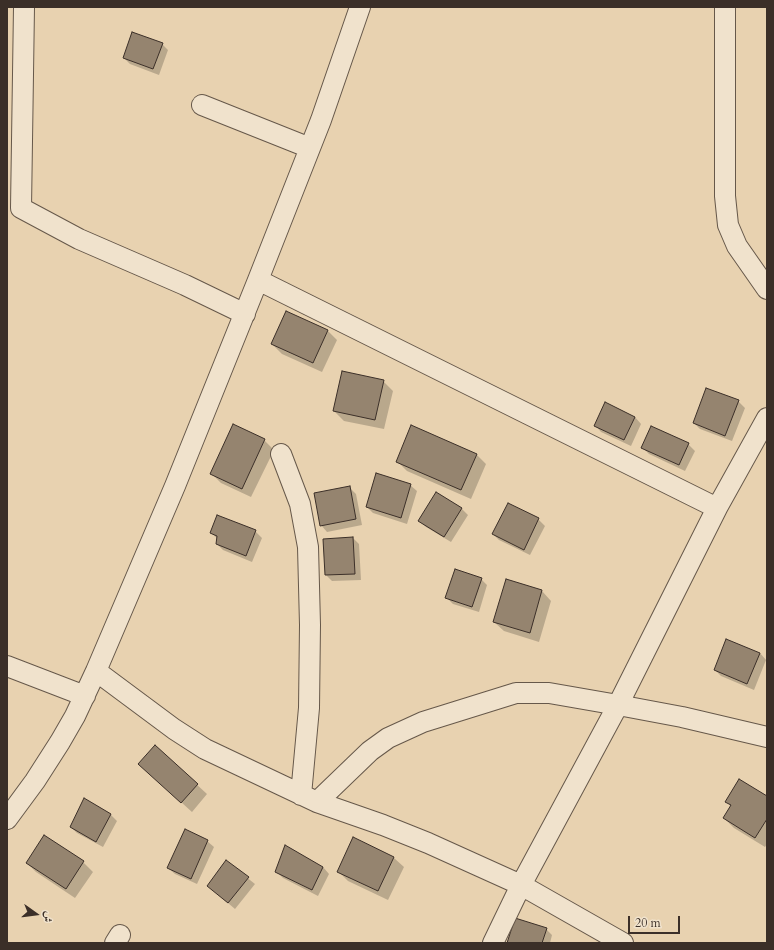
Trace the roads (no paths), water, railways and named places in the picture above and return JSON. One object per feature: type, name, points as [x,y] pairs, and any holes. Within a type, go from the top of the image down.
[{"type":"street","points":[[7,819],[36,780],[64,735],[85,696],[96,671],[175,486],[245,314],[310,148],[360,7]]},
{"type":"street","points":[[725,7],[725,196],[728,225],[738,246],[767,289]]},
{"type":"street","points":[[19,10],[14,210],[185,285],[245,314]]},
{"type":"street","points":[[202,105],[310,148]]},
{"type":"street","points":[[258,280],[717,508]]},
{"type":"street","points":[[493,943],[521,885],[618,705],[717,508],[767,418]]},
{"type":"street","points":[[281,454],[300,504],[308,547],[310,611],[309,798]]},
{"type":"street","points":[[7,666],[85,696]]},
{"type":"street","points":[[96,671],[194,743],[309,798],[389,827],[521,885],[623,943]]},
{"type":"street","points":[[309,798],[388,738],[423,722],[516,693],[549,693],[618,705],[682,717],[767,737]]}]
